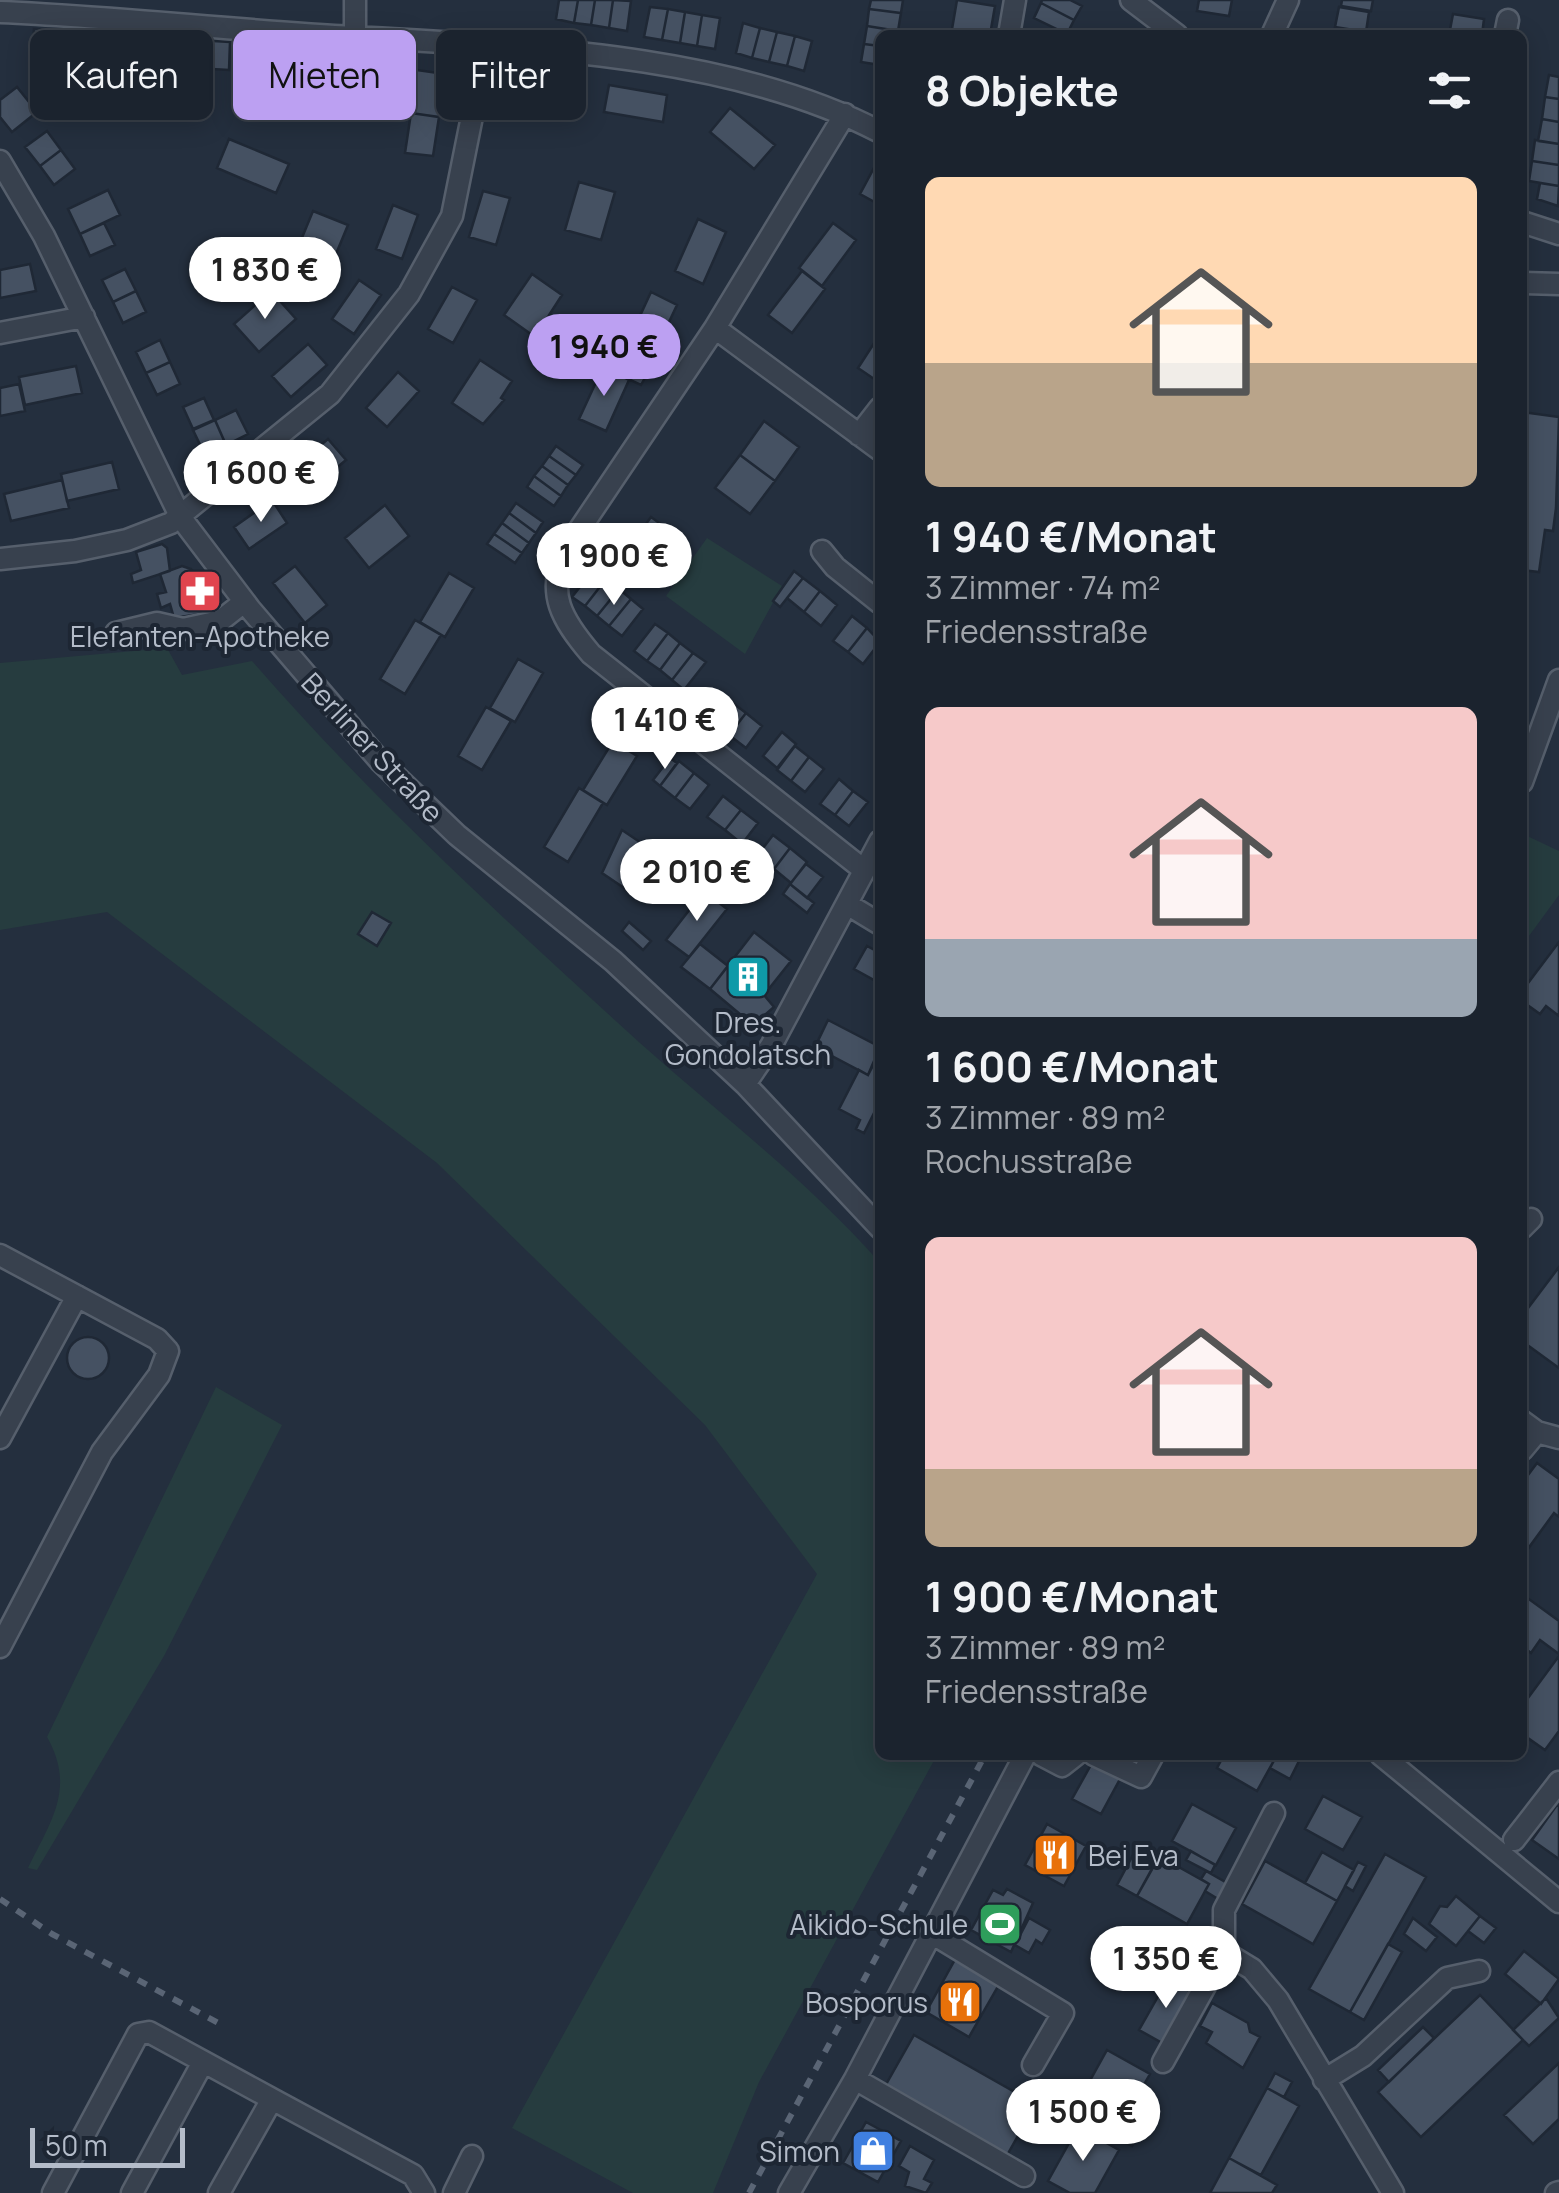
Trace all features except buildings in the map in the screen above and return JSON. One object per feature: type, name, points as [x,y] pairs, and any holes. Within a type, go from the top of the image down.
[{"type":"street","points":[[355,0],[355,30]]},
{"type":"street","points":[[1011,30],[1015,0]]},
{"type":"street","points":[[1131,0],[1170,30]]},
{"type":"street","points":[[1274,30],[1288,0]]},
{"type":"street","points":[[0,12],[256,30]]},
{"type":"street","points":[[586,56],[724,76],[845,114],[875,129]]},
{"type":"street","points":[[845,114],[715,328],[565,551],[556,573],[555,595],[566,625],[591,654],[864,870]]},
{"type":"street","points":[[0,559],[127,540],[182,518],[330,394],[408,294],[452,216],[471,120]]},
{"type":"street","name":"Berliner Straße","points":[[0,161],[31,211],[182,518],[244,602],[348,728],[432,810],[530,897],[613,961],[745,1084],[875,1223]]},
{"type":"street","points":[[1527,224],[1559,234]]},
{"type":"street","points":[[1527,283],[1559,284]]},
{"type":"street","points":[[0,333],[84,317]]},
{"type":"street","points":[[715,328],[875,446]]},
{"type":"street","points":[[859,435],[875,414]]},
{"type":"street","points":[[822,551],[834,567],[875,599]]},
{"type":"street","points":[[116,633],[157,623],[184,629],[220,622],[244,602]]},
{"type":"street","points":[[1527,768],[1559,680]]},
{"type":"street","points":[[745,1084],[875,850]]},
{"type":"street","points":[[846,904],[875,921]]},
{"type":"street","points":[[0,1255],[157,1339],[168,1351],[159,1375],[102,1452],[0,1647]]},
{"type":"street","points":[[0,1438],[77,1296]]},
{"type":"street","points":[[1530,1426],[1559,1438]]},
{"type":"street","points":[[789,2193],[855,2079],[1022,1760]]},
{"type":"street","points":[[1110,1760],[1141,1777],[1151,1760]]},
{"type":"street","points":[[1386,1760],[1559,1902]]},
{"type":"street","points":[[1514,1840],[1559,1782]]},
{"type":"street","points":[[1163,2062],[1224,1952],[1224,1910],[1274,1813]]},
{"type":"street","points":[[933,1934],[1063,2012],[1032,2065]]},
{"type":"street","points":[[1224,1952],[1252,1969],[1278,2000],[1393,2193]]},
{"type":"street","points":[[1324,2080],[1363,2056],[1447,1978],[1479,1971]]},
{"type":"street","points":[[53,2193],[138,2034],[150,2032],[414,2175],[424,2193]]},
{"type":"street","points":[[132,2193],[203,2062]]},
{"type":"street","points":[[855,2079],[1024,2176]]},
{"type":"street","points":[[219,2193],[272,2100]]},
{"type":"street","points":[[454,2193],[472,2156]]},
{"type":"green space","points":[[707,538],[782,586],[745,654],[666,596]]},
{"type":"green space","points":[[167,648],[182,675],[252,661],[440,857],[640,1043],[794,1176],[875,1258],[875,1760],[934,1760],[759,2082],[713,2193],[633,2193],[512,2128],[817,1574],[705,1425],[437,1163],[107,912],[0,930],[0,663]]},
{"type":"green space","points":[[1527,836],[1559,851],[1559,895],[1527,939]]},
{"type":"green space","points":[[216,1387],[282,1425],[164,1656],[37,1870],[28,1868],[52,1819],[60,1788],[55,1755],[47,1737]]},
{"type":"railway","points":[[749,2193],[982,1760]]},
{"type":"railway","points":[[0,1899],[52,1934],[224,2026]]},
{"type":"place","name":"Elefanten-Apotheke","points":[[200,591]]},
{"type":"place","name":"Dres. Gondolatsch","points":[[748,977]]},
{"type":"place","name":"Bei Eva","points":[[1055,1855]]},
{"type":"place","name":"Aikido-Schule","points":[[1000,1924]]},
{"type":"place","name":"Bosporus","points":[[960,2002]]},
{"type":"place","name":"Simon","points":[[873,2151]]}]
